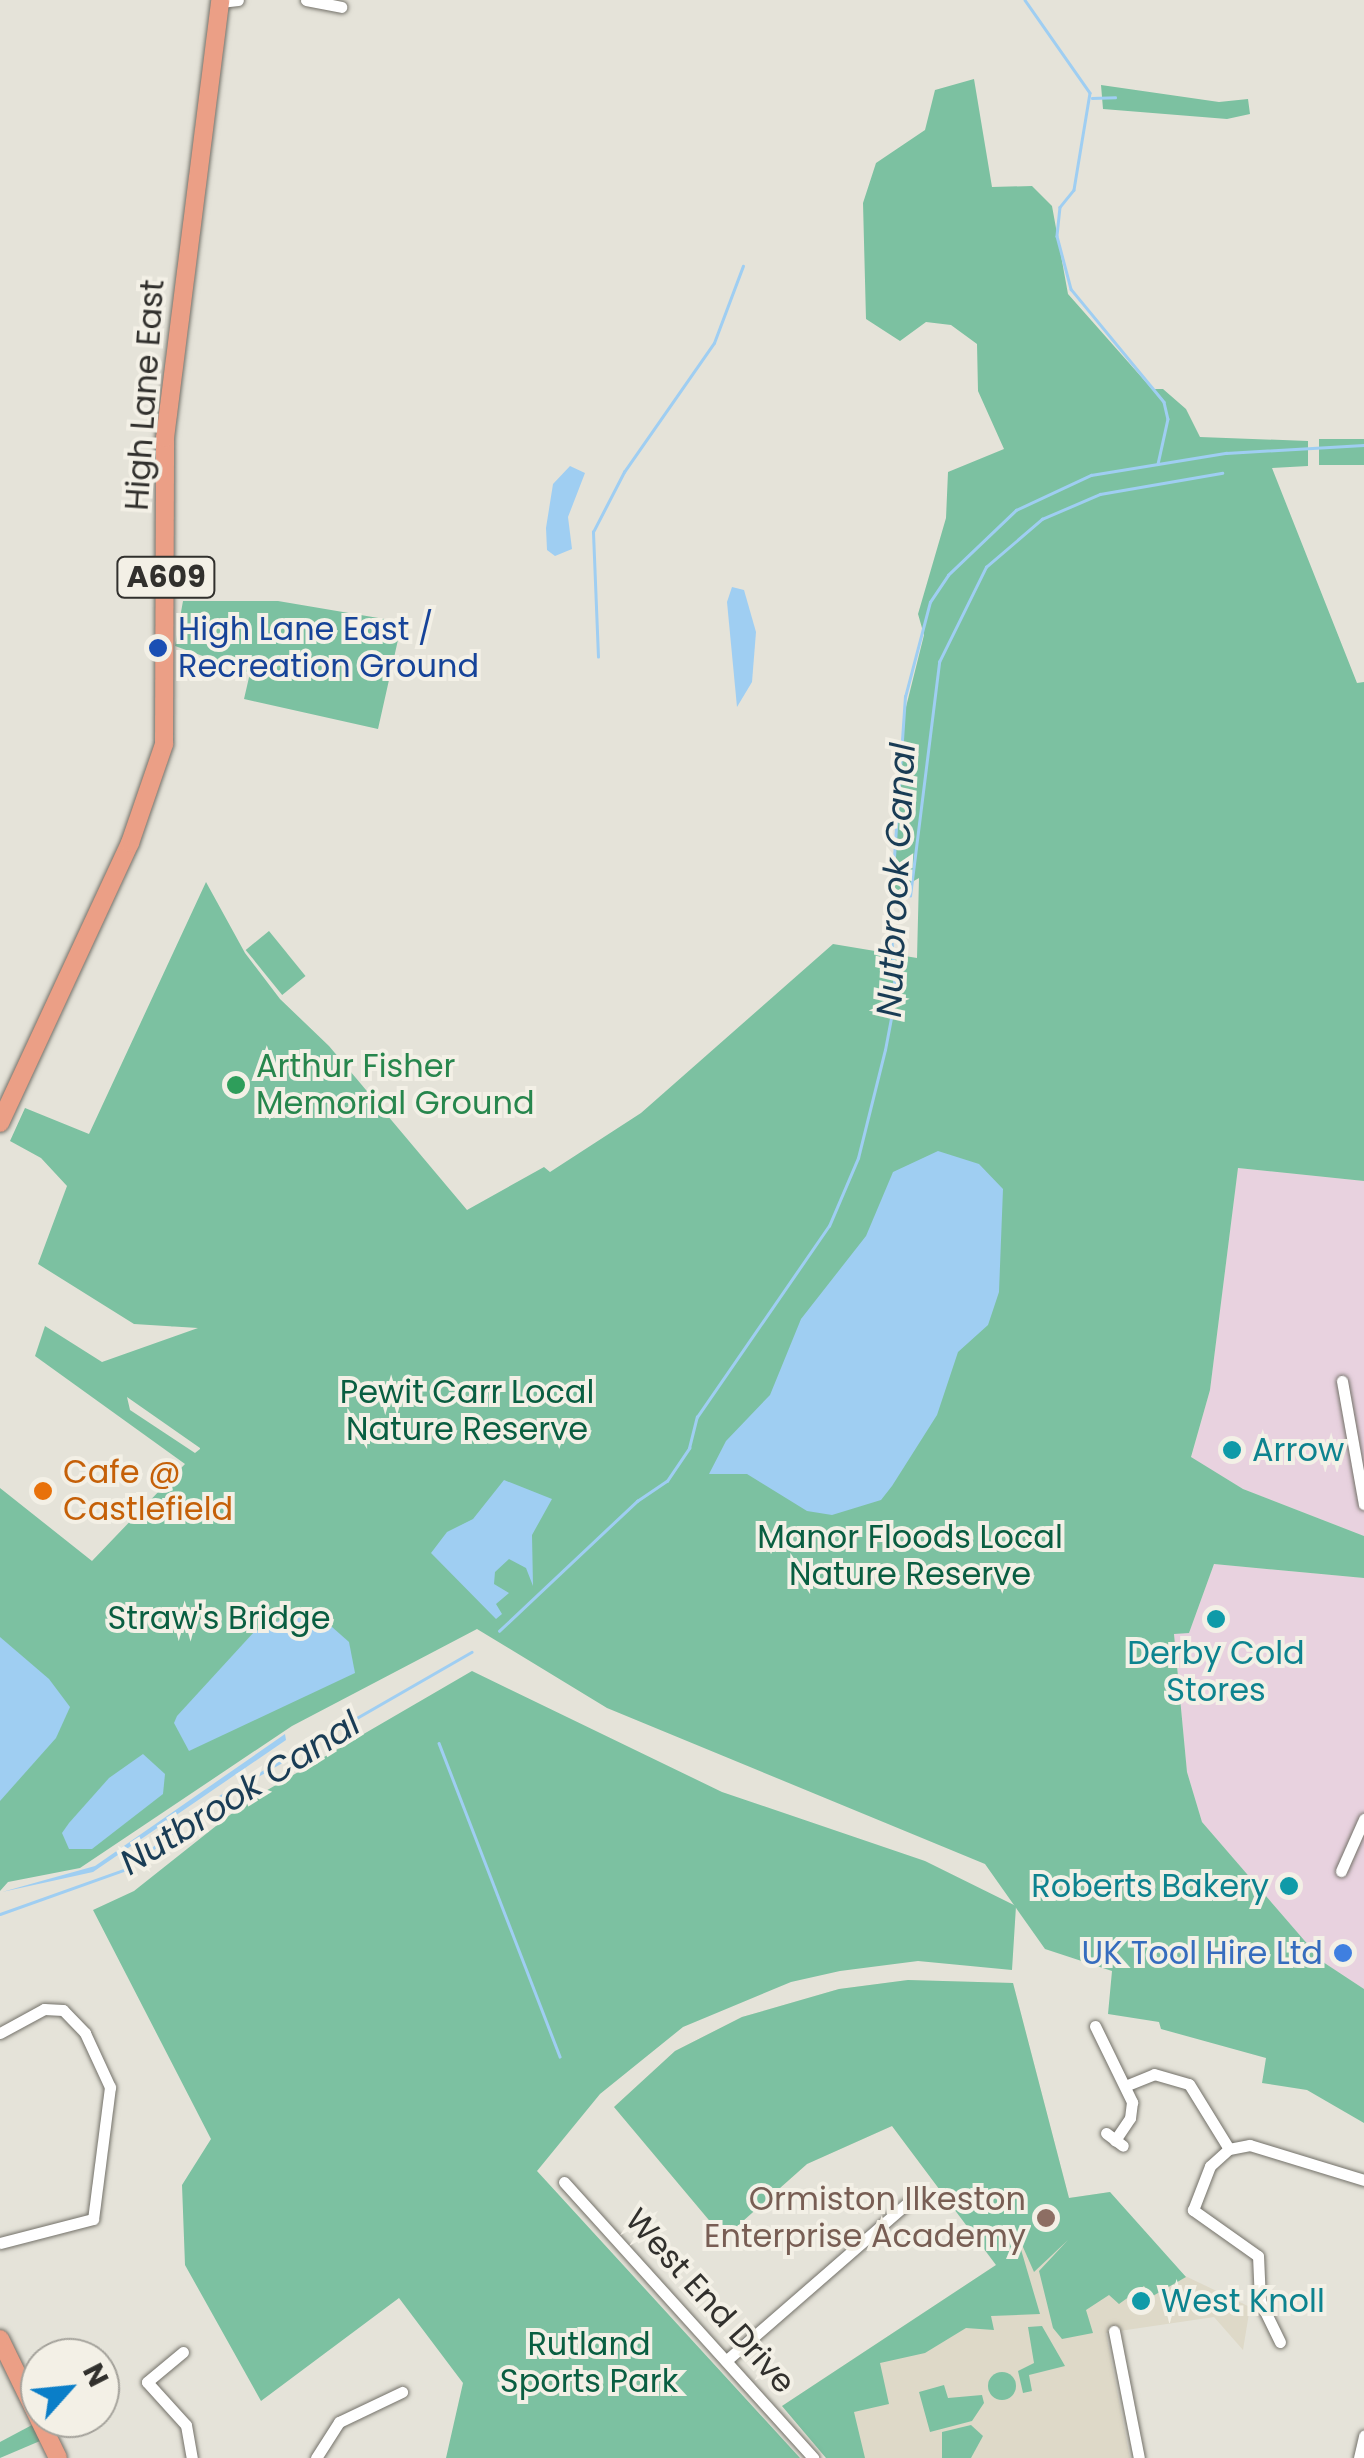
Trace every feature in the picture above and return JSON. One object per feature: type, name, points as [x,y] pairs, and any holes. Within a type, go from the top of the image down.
[{"type":"main road","name":"High Lane East","points":[[0,1123],[134,834],[164,744],[165,443],[226,1]]},
{"type":"main road","points":[[0,2338],[58,2458]]},
{"type":"street","points":[[306,0],[341,7]]},
{"type":"street","points":[[1342,1381],[1364,1496]]},
{"type":"street","points":[[1341,1871],[1363,1824]]},
{"type":"street","points":[[0,2033],[44,2008],[64,2010],[85,2032],[110,2088],[93,2220],[0,2243]]},
{"type":"street","points":[[1094,2026],[1100,2046],[1124,2086],[1132,2113],[1114,2140]]},
{"type":"street","points":[[1086,2050],[1100,2046]]},
{"type":"street","points":[[1124,2086],[1154,2074],[1189,2084],[1229,2149]]},
{"type":"street","points":[[1286,2323],[1276,2336],[1259,2297],[1258,2256],[1188,2214],[1210,2166],[1229,2149],[1255,2146],[1364,2180]]},
{"type":"street","name":"West End Drive","points":[[564,2182],[576,2204],[728,2359],[813,2458]]},
{"type":"street","points":[[728,2359],[906,2204]]},
{"type":"street","points":[[1114,2331],[1140,2458]]},
{"type":"street","points":[[183,2352],[147,2382],[186,2425],[192,2458]]},
{"type":"street","points":[[332,2458],[318,2454],[338,2422],[386,2393],[402,2392]]},
{"type":"street","points":[[1360,2458],[1364,2436]]},
{"type":"shaded area","points":[[1238,1168],[1364,1181],[1364,1536],[1243,1489],[1191,1458],[1210,1390]]},
{"type":"shaded area","points":[[1214,1564],[1364,1578],[1364,1989],[1323,1962],[1202,1822],[1187,1772],[1174,1633],[1189,1633]]},
{"type":"shaded area","name":"Ormiston Ilkeston Enterprise Academy","points":[[908,1980],[1013,1983],[1069,2198],[1110,2192],[1179,2273],[1250,2307],[1243,2350],[1214,2317],[1106,2333],[1130,2458],[826,2458],[782,2406],[996,2265],[892,2126],[807,2164],[724,2238],[614,2107],[675,2051],[742,2017],[839,1989]]},
{"type":"green space","points":[[974,79],[992,187],[1032,186],[1052,206],[1068,294],[1152,389],[1163,389],[1186,409],[1200,437],[1308,441],[1308,466],[1272,468],[1357,683],[1364,682],[1364,1181],[1238,1168],[1210,1390],[1191,1457],[1243,1489],[1364,1536],[1364,1578],[1214,1564],[1189,1633],[1174,1634],[1187,1772],[1202,1822],[1323,1962],[1364,1989],[1364,2123],[1307,2090],[1262,2083],[1266,2058],[1161,2029],[1159,2022],[1108,2014],[1112,1971],[1045,1949],[985,1864],[607,1708],[477,1629],[292,1726],[80,1868],[8,1882],[0,1891],[0,1488],[92,1561],[185,1464],[35,1356],[45,1326],[102,1362],[198,1328],[134,1324],[38,1264],[67,1186],[41,1158],[10,1141],[25,1108],[89,1134],[206,882],[245,953],[280,999],[329,1046],[467,1210],[544,1167],[550,1172],[641,1113],[833,944],[917,958],[919,878],[893,893],[904,715],[924,635],[918,614],[946,518],[948,472],[1004,449],[978,391],[977,344],[951,325],[926,322],[900,341],[866,319],[863,203],[876,163],[925,130],[935,90]],"holes":[[[127,1397],[200,1448],[195,1453],[130,1410]]]},
{"type":"green space","points":[[1101,85],[1219,102],[1248,99],[1250,114],[1227,119],[1103,109]]},
{"type":"green space","points":[[1319,439],[1364,439],[1364,465],[1319,465]]},
{"type":"green space","points":[[183,601],[278,601],[402,622],[378,729],[244,699],[250,673],[175,646]]},
{"type":"green space","points":[[269,931],[306,976],[282,995],[246,950]]},
{"type":"green space","name":"Rutland Sports Park","points":[[472,1671],[722,1792],[925,1861],[1016,1906],[1012,1970],[918,1961],[840,1971],[791,1982],[683,2027],[600,2094],[537,2171],[800,2458],[446,2458],[463,2383],[399,2298],[261,2401],[185,2265],[182,2185],[211,2139],[93,1910],[134,1891],[245,1803]]},
{"type":"green space","name":"Ormiston Ilkeston Enterprise Academy","points":[[908,1980],[1013,1983],[1069,2198],[1110,2192],[1186,2277],[1151,2297],[1144,2286],[1119,2304],[1109,2295],[1086,2310],[1093,2333],[1062,2339],[1053,2328],[1039,2271],[1068,2240],[1034,2272],[1015,2229],[1040,2314],[991,2316],[994,2330],[966,2328],[925,2353],[880,2363],[889,2404],[854,2412],[865,2458],[826,2458],[782,2406],[996,2265],[892,2126],[807,2164],[724,2238],[614,2107],[675,2051],[742,2017],[839,1989]]},
{"type":"green space","points":[[1042,2326],[1065,2366],[1029,2375],[1032,2391],[1023,2393],[1018,2371],[1034,2363],[1028,2327]]},
{"type":"green space","points":[[1002,2372],[1012,2376],[1016,2386],[1012,2396],[1002,2400],[992,2396],[988,2386],[992,2376]]},
{"type":"green space","points":[[944,2385],[948,2398],[982,2395],[984,2403],[972,2421],[930,2432],[919,2392]]},
{"type":"green space","points":[[971,2425],[983,2436],[971,2458],[942,2458],[942,2432]]},
{"type":"green space","points":[[20,2431],[20,2438],[40,2441],[0,2458],[0,2442]]},
{"type":"water","points":[[570,466],[585,473],[568,517],[572,549],[555,556],[547,550],[546,528],[553,484]]},
{"type":"water","points":[[732,587],[744,590],[756,632],[752,682],[737,707],[727,602]]},
{"type":"water","points":[[938,1151],[979,1164],[1003,1189],[999,1292],[988,1325],[958,1352],[937,1415],[892,1486],[881,1500],[832,1515],[807,1511],[747,1474],[709,1474],[726,1441],[770,1395],[801,1319],[866,1236],[893,1172]]},
{"type":"water","points":[[504,1480],[552,1499],[532,1535],[533,1586],[526,1568],[509,1559],[495,1572],[494,1584],[509,1593],[496,1604],[502,1614],[496,1619],[431,1553],[447,1532],[473,1519]]},
{"type":"water","points":[[296,1613],[332,1627],[349,1642],[355,1673],[189,1751],[174,1723],[177,1716],[254,1632]]},
{"type":"water","points":[[0,1637],[49,1679],[70,1707],[56,1738],[0,1801]]},
{"type":"water","points":[[285,1734],[286,1740],[93,1872],[2,1892],[95,1866]]},
{"type":"water","points":[[143,1754],[165,1774],[163,1794],[92,1849],[69,1849],[62,1833],[69,1823],[109,1778]]},
{"type":"waterway","points":[[1025,0],[1090,93],[1074,190],[1060,207],[1057,236],[1071,289],[1164,402],[1168,419],[1158,464]]},
{"type":"waterway","points":[[1092,98],[1115,97]]},
{"type":"waterway","points":[[598,657],[593,532],[624,472],[714,343],[743,266]]},
{"type":"waterway","name":"Nutbrook Canal","points":[[499,1631],[637,1501],[667,1481],[689,1448],[697,1417],[829,1226],[858,1158],[895,997],[890,916],[905,697],[930,602],[948,575],[1016,510],[1091,475],[1226,453],[1364,445]]},
{"type":"waterway","points":[[910,896],[939,662],[986,567],[1042,519],[1100,494],[1222,473]]},
{"type":"waterway","name":"Nutbrook Canal","points":[[0,1914],[129,1868],[207,1804],[471,1652]]},
{"type":"waterway","points":[[439,1743],[560,2056]]},
{"type":"place","name":"High Lane East / Recreation Ground","points":[[158,648]]},
{"type":"place","name":"Arthur Fisher Memorial Ground","points":[[236,1085]]},
{"type":"place","name":"Arrow","points":[[1232,1450]]},
{"type":"place","name":"Cafe @ Castlefield","points":[[43,1491]]},
{"type":"place","name":"Derby Cold Stores","points":[[1216,1619]]},
{"type":"place","name":"Roberts Bakery","points":[[1289,1886]]},
{"type":"place","name":"UK Tool Hire Ltd","points":[[1343,1953]]},
{"type":"place","name":"Ormiston Ilkeston Enterprise Academy","points":[[1046,2218]]},
{"type":"place","name":"West Knoll","points":[[1141,2301]]},
{"type":"park label","name":"Pewit Carr Local Nature Reserve","points":[[467,1412]]},
{"type":"park label","name":"Manor Floods Local Nature Reserve","points":[[910,1556]]},
{"type":"park label","name":"Straw's Bridge","points":[[219,1618]]}]
